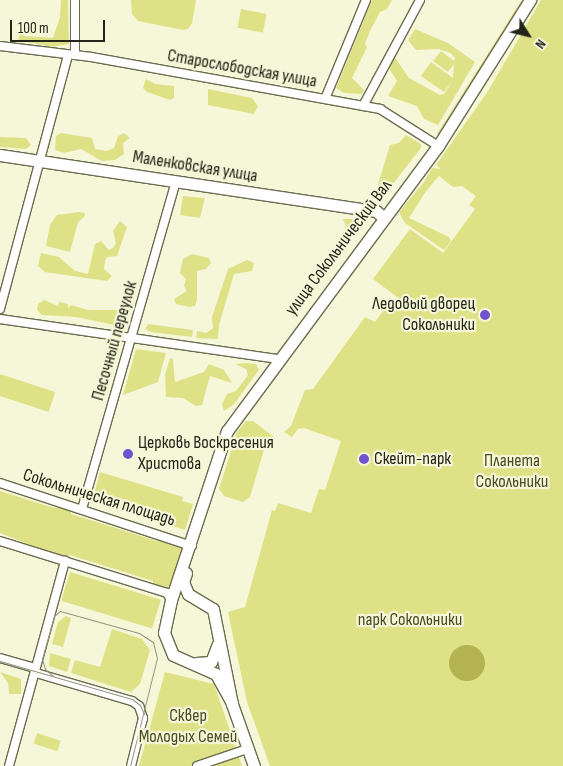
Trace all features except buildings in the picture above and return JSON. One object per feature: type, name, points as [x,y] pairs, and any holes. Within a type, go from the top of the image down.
[{"type":"main road","name":"улица Сокольнический Вал","points":[[232,703],[216,674],[173,655],[165,640],[168,601],[190,548],[229,426],[383,217],[438,146],[530,0]]},
{"type":"main road","name":"Маленковская улица","points":[[0,155],[376,211],[383,217]]},
{"type":"main road","name":"улица Сокольнический Вал","points":[[190,548],[183,582],[186,592],[209,605],[214,614]]},
{"type":"main road","points":[[168,601],[181,601],[207,609],[214,614],[232,703],[254,766]]},
{"type":"main road","points":[[188,662],[211,662],[219,639]]},
{"type":"street","points":[[0,309],[40,161],[72,55],[75,0]]},
{"type":"street","points":[[325,99],[366,0]]},
{"type":"street","points":[[363,106],[420,0]]},
{"type":"street","name":"Старослободская улица","points":[[0,46],[72,55],[363,106],[388,112],[438,146]]},
{"type":"street","name":"Песочный переулок","points":[[82,509],[176,181]]},
{"type":"street","points":[[0,319],[278,359]]},
{"type":"street","name":"Сокольническая площадь","points":[[0,483],[82,509],[190,548]]},
{"type":"street","points":[[0,541],[65,561],[168,601]]},
{"type":"street","points":[[9,766],[65,561]]},
{"type":"street","points":[[0,658],[132,701],[141,708],[143,718],[131,766]]},
{"type":"street","points":[[197,766],[247,749]]},
{"type":"green space","points":[[61,0],[68,0],[69,44],[51,47],[18,40],[21,32],[24,36],[53,38],[60,17]]},
{"type":"green space","points":[[131,0],[196,0],[192,23],[188,29],[183,30],[138,21],[132,14]]},
{"type":"green space","points":[[372,0],[392,0],[387,9],[380,12],[370,31],[365,44],[367,47],[352,78],[364,90],[362,94],[344,93],[336,88]]},
{"type":"green space","name":"парк Сокольники","points":[[541,0],[563,0],[563,766],[270,766],[247,702],[228,612],[245,607],[272,510],[275,511],[278,503],[311,513],[319,489],[325,490],[341,441],[304,428],[298,429],[292,437],[284,432],[291,426],[305,390],[313,389],[365,317],[375,322],[389,303],[394,306],[400,299],[373,279],[410,229],[443,253],[475,209],[469,205],[476,196],[462,186],[453,187],[439,176],[426,191],[409,218],[449,237],[451,241],[444,250],[405,223],[399,212],[424,182],[432,168],[441,169],[436,165],[488,91]]},
{"type":"green space","points":[[521,1],[524,3],[440,134],[437,134]]},
{"type":"green space","points":[[241,9],[267,14],[263,33],[237,28]]},
{"type":"green space","points":[[415,29],[448,43],[475,62],[438,125],[424,119],[417,106],[388,96],[397,81],[389,68],[394,56],[409,78],[440,95],[444,94],[453,80],[444,92],[421,76],[431,62],[453,78],[454,64],[448,72],[433,61],[441,51],[454,61],[455,58],[451,53],[438,49],[416,50],[408,40]]},
{"type":"green space","points":[[146,79],[155,84],[174,86],[174,98],[170,100],[147,92],[143,88]]},
{"type":"green space","points":[[208,89],[252,98],[258,106],[254,114],[208,105]]},
{"type":"green space","points":[[61,133],[92,138],[95,149],[107,151],[114,148],[118,136],[124,133],[130,138],[123,143],[124,154],[115,160],[102,161],[81,149],[64,153],[55,150],[56,136]]},
{"type":"green space","points":[[406,135],[421,144],[421,148],[381,199],[377,188],[390,145],[399,143]]},
{"type":"green space","points":[[0,137],[26,138],[31,145],[26,149],[0,147]]},
{"type":"green space","points":[[183,196],[205,198],[200,218],[180,215]]},
{"type":"green space","points":[[85,213],[84,217],[78,222],[70,252],[46,246],[50,225],[57,215]]},
{"type":"green space","points":[[343,219],[355,219],[358,226],[335,264],[346,226]]},
{"type":"green space","points":[[120,221],[127,227],[117,256],[107,257],[105,261],[104,269],[112,276],[107,281],[45,272],[38,266],[41,253],[59,257],[75,271],[88,274],[95,244],[101,241],[109,250],[113,248],[116,243],[113,231]]},
{"type":"green space","points":[[192,254],[209,258],[211,263],[206,269],[197,271],[197,299],[195,306],[189,307],[176,304],[174,299],[187,291],[184,286],[186,279],[180,273],[183,259]]},
{"type":"green space","points":[[247,260],[254,263],[252,271],[234,274],[219,325],[218,339],[196,338],[197,331],[206,333],[213,328],[212,317],[228,269]]},
{"type":"green space","points":[[44,300],[58,306],[59,302],[68,304],[68,308],[71,305],[88,310],[123,310],[127,321],[119,326],[76,317],[42,315],[37,310],[38,304]]},
{"type":"green space","points":[[148,324],[193,330],[192,337],[151,332],[145,329]]},
{"type":"green space","points":[[136,349],[166,353],[158,382],[123,395]]},
{"type":"green space","points":[[170,358],[173,359],[175,382],[204,372],[209,364],[224,370],[232,383],[210,376],[202,405],[196,406],[183,398],[166,397],[165,375]]},
{"type":"green space","points":[[235,364],[256,364],[259,370],[234,404],[224,411],[222,404],[227,394],[236,391],[248,375],[246,369]]},
{"type":"green space","points":[[0,374],[55,392],[49,412],[0,396]]},
{"type":"green space","points":[[246,421],[253,421],[274,437],[273,443],[265,446],[250,497],[243,502],[224,496],[219,489],[237,432]]},
{"type":"green space","points":[[100,472],[183,497],[182,501],[193,504],[185,530],[107,504],[92,502]]},
{"type":"green space","points":[[0,491],[54,508],[62,506],[71,510],[71,514],[157,541],[165,538],[184,544],[171,591],[153,585],[153,581],[70,555],[63,558],[0,533]]},
{"type":"green space","points":[[70,572],[161,600],[152,628],[61,601]]},
{"type":"green space","points":[[66,616],[71,618],[63,647],[52,644],[58,622]]},
{"type":"green space","points":[[112,629],[142,639],[150,650],[140,684],[131,692],[71,673],[75,660],[100,667]]},
{"type":"green space","points":[[50,653],[71,659],[67,672],[49,666]]},
{"type":"green space","points":[[0,672],[21,679],[21,694],[9,694],[8,683]]},
{"type":"green space","name":"Сквер Молодых Семей","points":[[165,672],[214,684],[242,766],[139,766]]},
{"type":"green space","points":[[37,733],[61,741],[57,751],[34,743]]},
{"type":"shaded area","points":[[467,645],[474,646],[480,650],[484,656],[484,670],[480,676],[474,680],[467,681],[460,680],[454,676],[450,670],[449,663],[450,656],[454,650],[460,646]]},
{"type":"tram line","points":[[53,676],[45,669],[42,659],[54,616],[60,611],[139,633],[153,642],[157,658],[130,766]]},
{"type":"tram line","points":[[0,661],[132,699],[140,705],[144,714]]},
{"type":"place","name":"Ледовый дворец Сокольники","points":[[485,315]]},
{"type":"place","name":"Церковь Воскресения Христова","points":[[128,454]]},
{"type":"place","name":"Скейт-парк","points":[[364,459]]},
{"type":"park label","name":"Планета Сокольники","points":[[512,472]]}]
